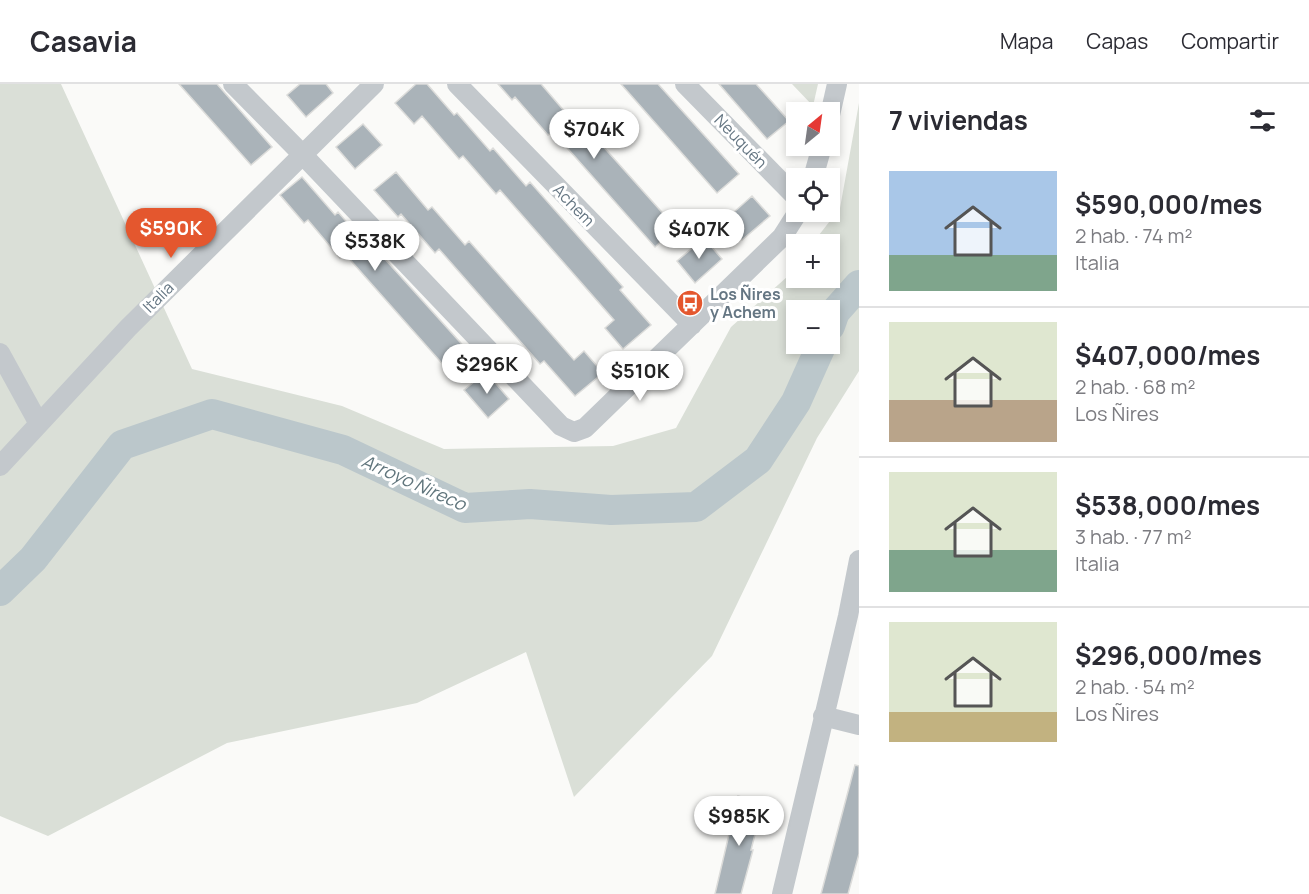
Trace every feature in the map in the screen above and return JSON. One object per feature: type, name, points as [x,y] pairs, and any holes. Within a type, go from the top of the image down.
[{"type":"street","points":[[233,84],[561,426],[574,432],[585,428],[692,325],[782,237],[792,222]]},
{"type":"street","name":"Italia","points":[[0,466],[128,328],[374,84]]},
{"type":"street","name":"Achem","points":[[457,84],[692,325]]},
{"type":"street","name":"Neuquén","points":[[685,84],[786,187]]},
{"type":"street","points":[[833,102],[837,84]]},
{"type":"street","points":[[0,353],[39,424]]},
{"type":"street","points":[[782,894],[848,616],[859,560]]},
{"type":"street","points":[[823,716],[859,724]]},
{"type":"shaded area","points":[[0,84],[61,84],[192,369],[342,406],[444,449],[613,446],[676,428],[731,327],[786,278],[786,288],[840,288],[840,234],[820,234],[829,222],[840,222],[840,208],[859,103],[859,371],[817,438],[712,656],[574,797],[526,652],[417,703],[227,743],[48,836],[0,816]]},
{"type":"shaded area","points":[[792,84],[818,84],[814,102],[809,102]]},
{"type":"building","points":[[179,84],[217,84],[272,147],[251,165]]},
{"type":"building","points":[[300,84],[326,84],[333,93],[306,117],[287,95]]},
{"type":"building","points":[[416,84],[427,84],[454,115],[457,113],[490,151],[493,148],[526,186],[530,182],[623,287],[620,290],[651,325],[623,349],[605,328],[614,320],[500,190],[496,194],[463,156],[459,159],[422,116],[414,124],[395,103]]},
{"type":"building","points":[[498,84],[541,84],[578,127],[583,124],[676,228],[655,247],[553,132],[548,135],[515,97],[512,100]]},
{"type":"building","points":[[621,84],[658,84],[739,174],[717,193]]},
{"type":"building","points":[[719,84],[756,84],[786,118],[786,123],[767,139]]},
{"type":"building","points":[[363,124],[382,145],[355,169],[336,147]]},
{"type":"building","points":[[396,172],[428,210],[432,207],[465,245],[469,241],[574,360],[584,351],[603,373],[575,396],[544,361],[540,364],[439,249],[435,253],[401,214],[398,217],[374,190]]},
{"type":"building","points":[[302,177],[335,215],[338,212],[371,250],[374,247],[468,351],[447,369],[345,254],[340,258],[308,220],[304,223],[280,195]]},
{"type":"building","points":[[752,196],[770,216],[742,240],[725,220]]},
{"type":"building","points":[[704,238],[722,259],[695,283],[677,261]]},
{"type":"building","points":[[486,372],[509,399],[488,418],[464,390]]},
{"type":"building","points":[[855,765],[859,766],[859,854],[848,894],[821,894]]},
{"type":"building","points":[[738,796],[763,803],[751,850],[753,850],[741,894],[715,894]]},
{"type":"waterway","name":"Arroyo Ñireco","points":[[840,306],[859,285]]},
{"type":"waterway","name":"Arroyo Ñireco","points":[[0,591],[33,559],[122,445],[212,414],[343,450],[465,508],[530,504],[611,510],[696,507],[758,460],[796,402],[818,354]]},
{"type":"place","name":"Los Ñires y Achem","points":[[690,303]]}]
